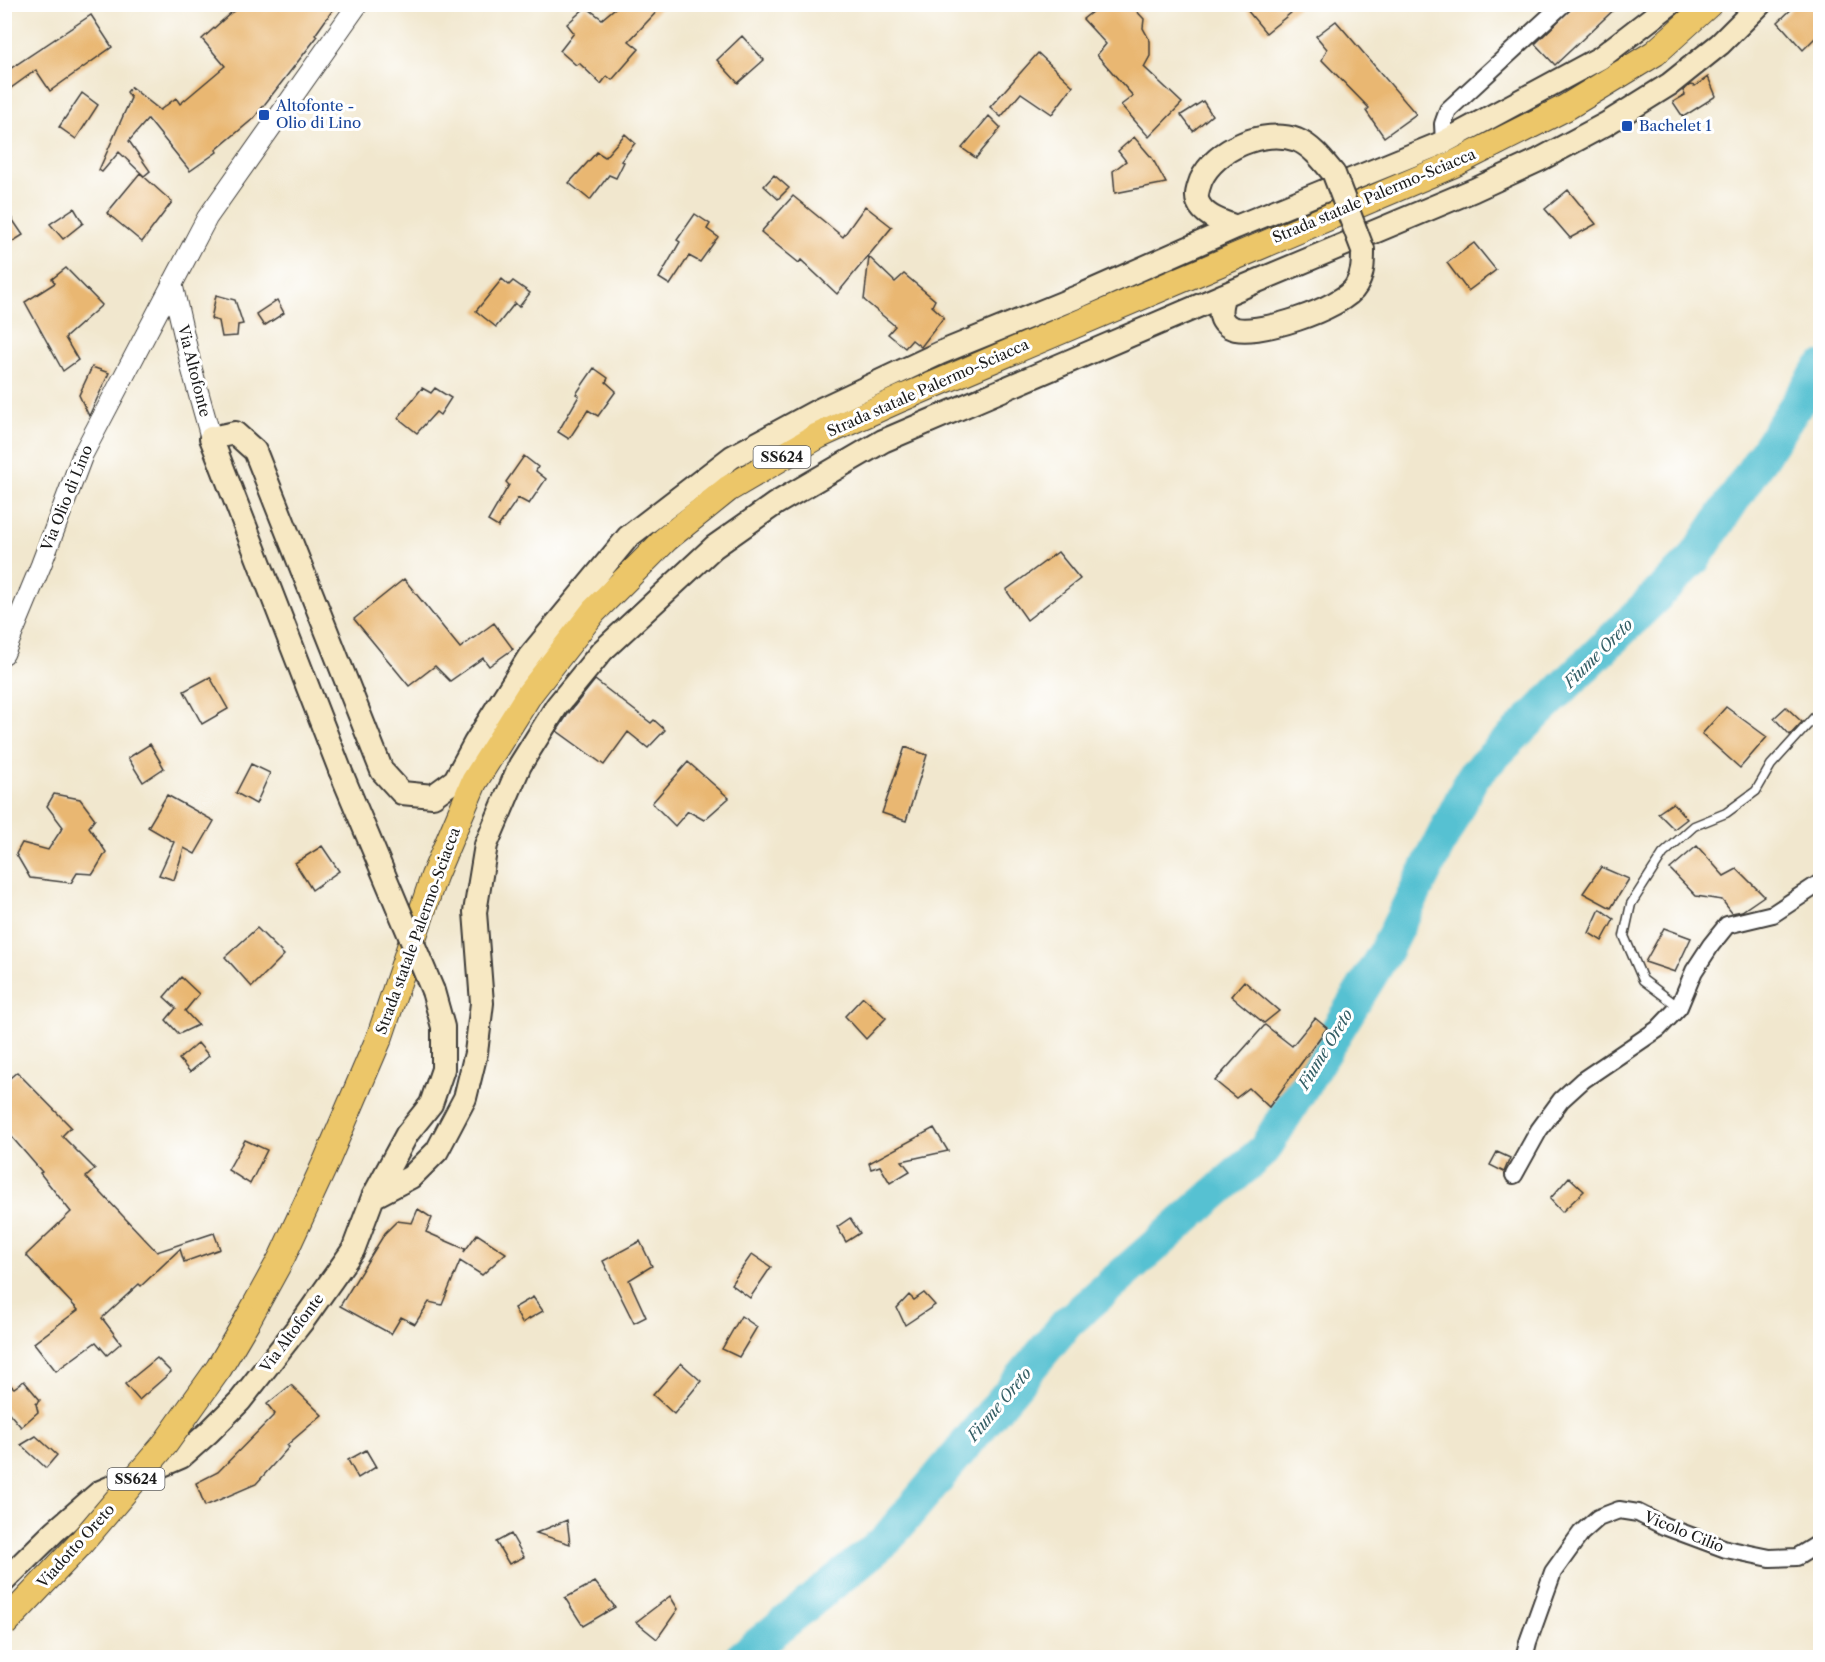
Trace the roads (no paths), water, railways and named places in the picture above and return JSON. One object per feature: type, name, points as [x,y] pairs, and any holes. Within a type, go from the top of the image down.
[{"type":"main road","points":[[211,438],[235,433],[255,451],[382,771],[402,793],[433,796],[455,780],[475,743],[529,657],[628,537],[732,458],[819,410],[940,353],[1082,295],[1236,227],[1444,142],[1599,58],[1670,4]]},
{"type":"main road","name":"Strada statale Palermo-Sciacca","points":[[248,1319],[282,1257],[380,1036],[434,876],[474,782],[530,693],[594,610],[666,539],[728,489],[818,436],[911,394],[1454,164],[1565,108],[1655,53],[1709,4]]},
{"type":"main road","points":[[373,1197],[411,1177],[437,1151],[465,1098],[476,1053],[482,1003],[475,912],[486,845],[520,765],[556,706],[602,651],[714,547],[775,504],[883,441],[1474,190],[1539,160],[1670,84],[1720,44],[1760,4]]},
{"type":"main road","points":[[1224,295],[1220,307],[1221,319],[1230,328],[1269,327],[1339,303],[1356,288],[1362,272],[1363,250],[1334,174],[1315,152],[1298,140],[1276,136],[1251,141],[1219,156],[1205,170],[1198,188],[1198,202],[1210,216],[1236,227]]},
{"type":"main road","name":"Via Altofonte","points":[[4,1581],[55,1531],[100,1492],[181,1457],[240,1401],[353,1250],[373,1197],[406,1134],[431,1104],[444,1069],[443,1027],[433,991],[340,770],[211,438]]},
{"type":"main road","name":"Viadotto Oreto","points":[[4,1624],[80,1544],[165,1444],[219,1368],[248,1319]]},
{"type":"street","points":[[172,283],[207,218],[358,4]]},
{"type":"street","points":[[1444,142],[1443,124],[1448,110],[1563,4]]},
{"type":"street","name":"Via Altofonte","points":[[172,283],[192,370],[211,438]]},
{"type":"street","name":"Via Olio di Lino","points":[[4,654],[41,565],[82,454],[172,283]]},
{"type":"street","points":[[1514,1175],[1539,1130],[1561,1100],[1583,1080],[1658,1029],[1679,1007],[1694,971],[1728,924],[1773,914],[1821,883]]},
{"type":"street","name":"Vicolo Cilio","points":[[1524,1658],[1553,1572],[1581,1533],[1598,1518],[1619,1510],[1638,1513],[1664,1526],[1726,1549],[1770,1558],[1797,1557],[1821,1543]]},
{"type":"lane","points":[[1679,1007],[1643,980],[1624,936],[1631,904],[1663,854],[1694,826],[1725,813],[1756,791],[1771,765],[1821,711]]},
{"type":"waterway","name":"Fiume Oreto","points":[[741,1658],[886,1540],[1067,1323],[1264,1150],[1385,952],[1473,776],[1694,559],[1820,369]]},
{"type":"place","name":"Altofonte - Olio di Lino","points":[[264,115]]},
{"type":"place","name":"Bachelet 1","points":[[1627,126]]}]
